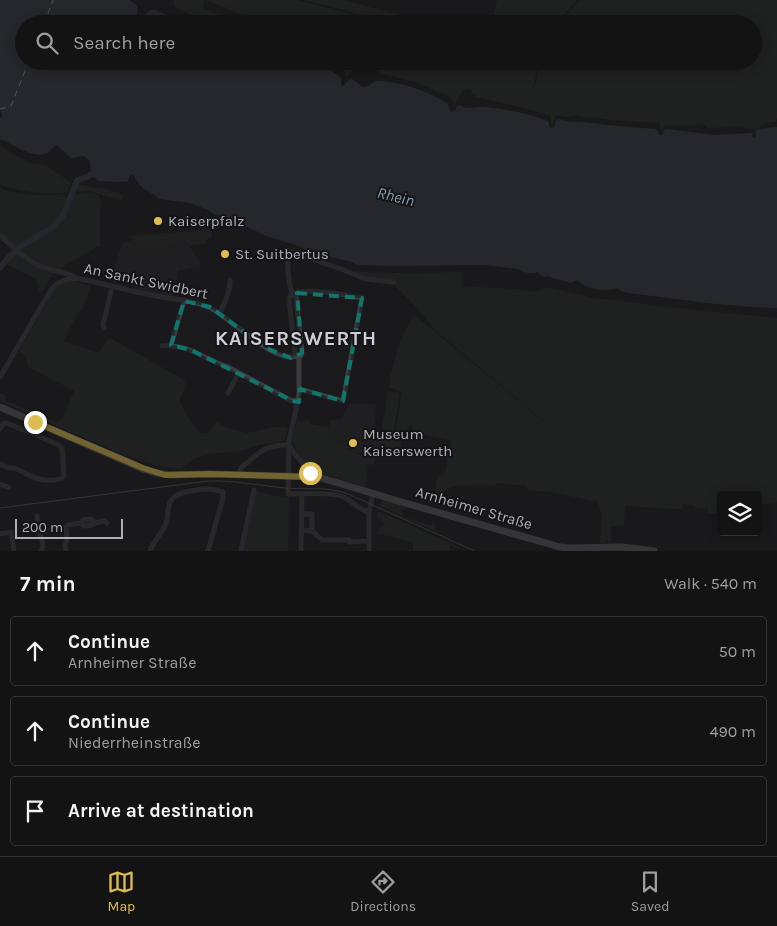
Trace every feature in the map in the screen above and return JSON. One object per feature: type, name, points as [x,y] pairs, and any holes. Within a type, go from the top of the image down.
[{"type":"main road","name":"Arnheimer Straße","points":[[0,407],[156,473],[170,475],[239,473],[318,477],[568,549],[622,547],[654,551]]},
{"type":"street","points":[[0,236],[20,253],[42,267],[72,275],[76,278]]},
{"type":"street","points":[[294,295],[288,270],[289,251],[365,279],[394,282]]},
{"type":"street","name":"An Sankt Swidbert","points":[[0,377],[52,288],[66,279],[76,278],[151,296],[200,303],[220,314],[266,348],[290,358],[297,357]]},
{"type":"street","points":[[220,314],[230,280]]},
{"type":"street","points":[[104,328],[110,287]]},
{"type":"street","points":[[300,389],[343,401],[362,298],[314,292],[298,292],[290,296],[300,389],[289,443],[288,494],[340,496],[354,502],[361,510],[368,512]]},
{"type":"street","points":[[171,345],[184,301]]},
{"type":"street","points":[[162,346],[171,345],[191,350],[290,400],[298,402]]},
{"type":"street","points":[[228,393],[239,373]]},
{"type":"street","points":[[0,429],[4,423],[8,423],[59,444],[62,448],[64,475],[60,479],[44,481],[0,464]]},
{"type":"street","points":[[239,473],[261,451],[275,445],[289,443]]},
{"type":"street","points":[[289,443],[312,477]]},
{"type":"street","points":[[0,484],[8,487]]},
{"type":"street","points":[[150,551],[154,542],[158,540],[167,520],[168,507],[174,497],[209,488],[223,492],[223,498],[208,551]]},
{"type":"street","points":[[241,551],[254,490]]},
{"type":"street","points":[[300,551],[302,494]]},
{"type":"street","points":[[369,551],[368,512],[373,494]]},
{"type":"street","points":[[302,514],[312,514],[312,531]]},
{"type":"street","points":[[37,516],[43,546],[40,551]]},
{"type":"street","points":[[66,551],[66,527],[68,525],[81,523],[84,526],[107,522]]},
{"type":"street","points":[[301,530],[312,531],[322,540],[369,541]]},
{"type":"street","points":[[0,534],[18,531]]},
{"type":"street","points":[[11,532],[14,551]]},
{"type":"highlighted area","points":[[297,293],[362,298],[343,401],[300,389],[299,402],[293,401],[191,350],[171,345],[184,301],[210,307],[266,348],[291,358],[302,353]]},
{"type":"shaded area","points":[[174,0],[204,0],[203,9],[223,15],[193,15],[176,8]]},
{"type":"shaded area","points":[[206,0],[297,0],[354,15],[243,15]]},
{"type":"shaded area","points":[[304,0],[343,0],[400,15],[363,15]]},
{"type":"shaded area","points":[[497,0],[577,0],[563,15],[493,15]]},
{"type":"shaded area","points":[[580,0],[777,0],[777,119],[775,122],[763,124],[754,133],[754,129],[740,127],[708,128],[705,125],[665,125],[662,131],[659,123],[587,118],[579,115],[556,116],[553,125],[551,124],[551,116],[477,97],[469,89],[463,90],[453,105],[453,101],[448,96],[418,83],[376,70],[537,70],[532,94],[538,70],[762,70],[762,15],[566,15]]},
{"type":"shaded area","points":[[344,70],[352,70],[350,72],[347,77]]},
{"type":"shaded area","points":[[0,146],[30,163],[46,165],[71,183],[67,193],[33,192],[0,184]]},
{"type":"shaded area","points":[[76,184],[106,189],[123,196],[121,200],[88,191],[73,192]]},
{"type":"shaded area","points":[[0,188],[24,194],[65,195],[65,199],[68,195],[70,196],[62,215],[56,223],[15,247],[0,234]]},
{"type":"shaded area","points":[[85,192],[99,195],[101,202],[100,247],[56,271],[42,265],[18,250],[61,221],[72,195]]},
{"type":"shaded area","points":[[211,230],[212,238],[206,239],[206,243],[189,246],[185,240],[156,250],[143,249],[130,236],[137,235]]},
{"type":"shaded area","points":[[133,240],[137,245],[153,251],[185,240],[193,254],[201,262],[200,269],[178,270],[172,298],[133,290],[135,284],[131,283],[133,275],[114,270],[122,243]]},
{"type":"shaded area","points":[[16,252],[54,272],[41,293],[35,278],[5,264]]},
{"type":"shaded area","points":[[350,271],[388,273],[463,272],[463,286],[535,292],[547,287],[594,298],[777,318],[777,502],[762,504],[762,491],[717,491],[717,514],[707,513],[708,509],[695,508],[695,505],[682,504],[682,509],[625,506],[624,526],[611,526],[610,543],[608,543],[606,518],[607,540],[605,543],[600,543],[602,516],[598,502],[547,491],[527,490],[527,486],[496,483],[495,486],[451,487],[440,495],[435,493],[437,477],[445,474],[451,440],[415,433],[411,425],[398,438],[398,441],[403,441],[399,453],[380,450],[374,464],[368,464],[365,487],[320,473],[310,464],[312,469],[301,458],[295,444],[292,442],[297,421],[305,422],[306,420],[310,424],[329,427],[327,437],[346,445],[346,448],[361,455],[370,453],[381,433],[379,442],[383,438],[394,436],[402,393],[401,391],[389,388],[390,378],[400,340],[414,315],[576,448],[434,329],[420,311],[391,282],[366,278]]},
{"type":"shaded area","points":[[77,280],[77,282],[90,287],[83,309],[79,311],[63,341],[98,353],[110,338],[179,377],[185,382],[180,399],[181,405],[188,418],[200,433],[208,432],[216,422],[228,428],[247,433],[276,427],[288,428],[285,441],[195,458],[181,469],[162,467],[159,464],[158,466],[119,453],[0,401],[0,393],[7,397],[5,400],[57,423],[63,418],[74,391],[28,367],[26,357],[19,351],[54,290],[65,283]]},
{"type":"shaded area","points":[[388,391],[400,393],[394,431],[382,429]]},
{"type":"shaded area","points":[[349,403],[376,405],[374,437],[377,443],[373,455],[362,455],[346,448],[346,445],[327,437],[330,420],[342,419]]},
{"type":"shaded area","points":[[256,491],[280,497],[289,497],[288,551],[243,551]]},
{"type":"shaded area","points":[[381,499],[406,506],[405,510],[401,512],[403,516],[430,526],[433,522],[436,526],[435,531],[380,506]]},
{"type":"shaded area","points":[[378,511],[461,548],[458,549],[449,545],[450,549],[454,550],[413,551],[413,542],[376,533],[384,524],[377,517]]},
{"type":"water","name":"Rhein","points":[[0,0],[129,0],[137,6],[137,15],[15,15],[15,70],[331,70],[341,78],[342,86],[351,79],[363,87],[369,86],[375,81],[384,81],[432,95],[448,104],[451,112],[455,111],[459,105],[466,108],[486,107],[501,109],[543,119],[549,122],[551,128],[554,127],[556,120],[559,119],[569,122],[656,129],[660,135],[666,129],[714,135],[752,133],[752,137],[755,138],[758,129],[777,127],[777,308],[706,303],[629,293],[618,288],[608,290],[596,289],[586,286],[578,280],[571,283],[547,276],[544,277],[537,272],[530,273],[518,269],[486,265],[357,265],[349,261],[314,253],[269,237],[190,203],[159,199],[144,189],[132,174],[128,181],[98,181],[91,175],[90,161],[84,156],[71,158],[57,145],[46,153],[39,155],[22,150],[0,139],[0,118],[2,115],[0,109]]},
{"type":"water","points":[[150,10],[156,10],[168,15],[145,15]]},
{"type":"waterway","points":[[0,268],[21,246],[53,227],[63,216],[78,180],[89,176],[97,170]]},
{"type":"ferry route","points":[[47,15],[53,0]]},
{"type":"ferry route","points":[[0,109],[11,106],[25,70]]},
{"type":"tram line","points":[[0,508],[208,481],[238,482],[286,488],[326,489],[348,494],[475,551]]},
{"type":"place","name":"Kaiserpfalz","points":[[158,221]]},
{"type":"place","name":"St. Suitbertus","points":[[225,254]]},
{"type":"place","name":"Museum Kaiserswerth","points":[[353,443]]},
{"type":"district","name":"KAISERSWERTH","points":[[296,338]]},
{"type":"route","points":[[35,422],[143,468],[165,475],[210,474],[312,477],[310,473]]}]
